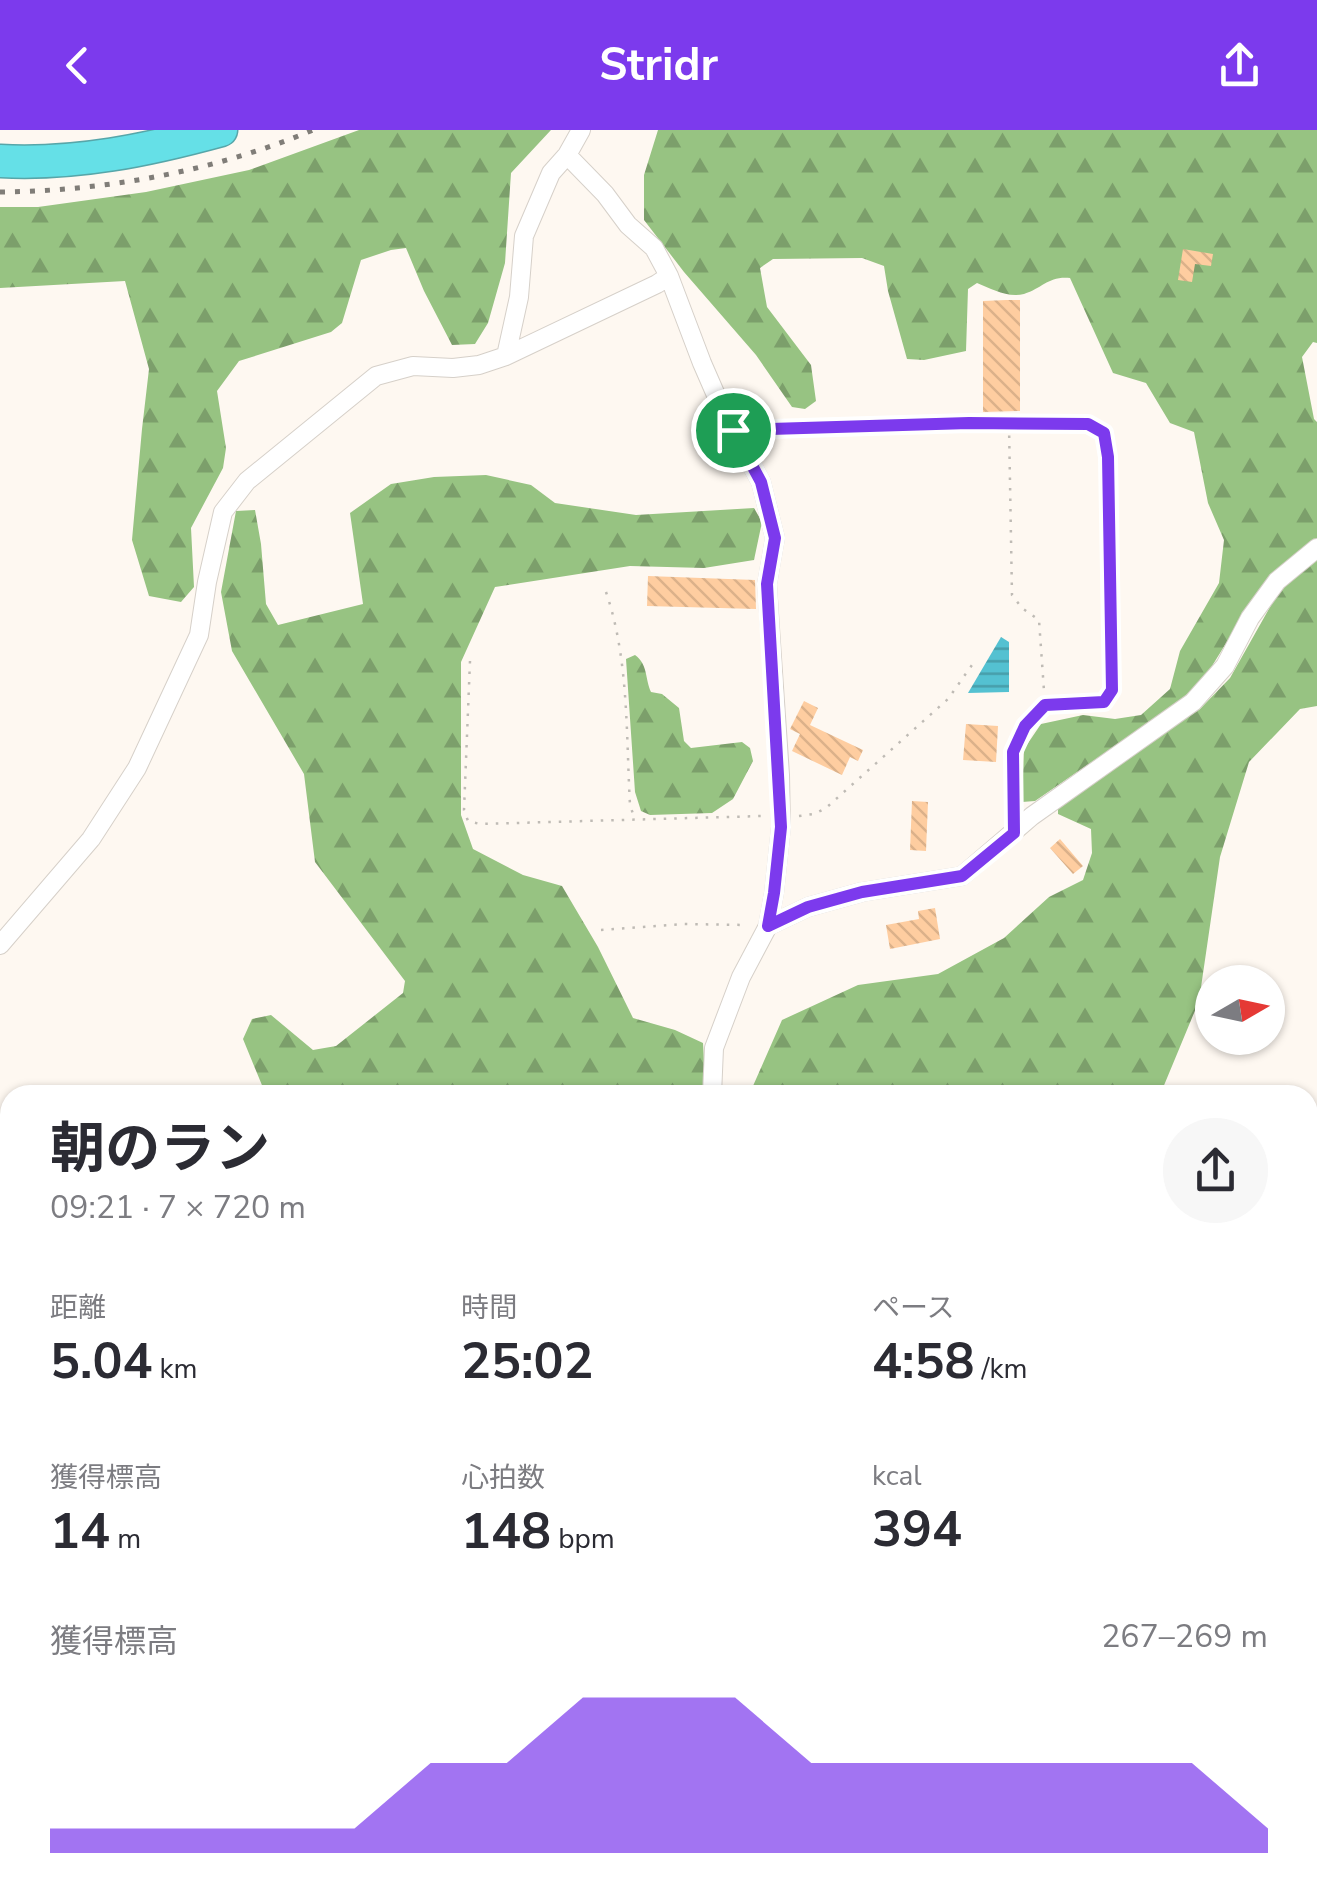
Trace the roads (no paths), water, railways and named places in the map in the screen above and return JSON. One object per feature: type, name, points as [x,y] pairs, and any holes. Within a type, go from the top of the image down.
[{"type":"highway","points":[[0,161],[94,158],[158,148],[221,130]]},
{"type":"street","points":[[506,356],[519,297],[524,236],[551,173],[581,130]]},
{"type":"street","points":[[567,155],[605,194],[628,225],[654,248],[669,276],[702,363],[761,482],[775,538],[767,584],[781,819],[774,893],[768,926],[740,977],[714,1048],[712,1085]]},
{"type":"street","points":[[0,945],[92,839],[137,768],[199,635],[223,512],[246,481],[376,376],[413,366],[479,365],[506,356],[669,276]]},
{"type":"street","points":[[768,926],[808,907],[862,892],[962,876],[1032,816],[1193,702],[1225,666],[1250,618],[1277,581],[1317,548]]},
{"type":"water","points":[[1001,637],[1009,642],[1009,692],[968,693]]},
{"type":"railway","points":[[0,192],[80,188],[160,176],[238,157],[313,130]]}]
